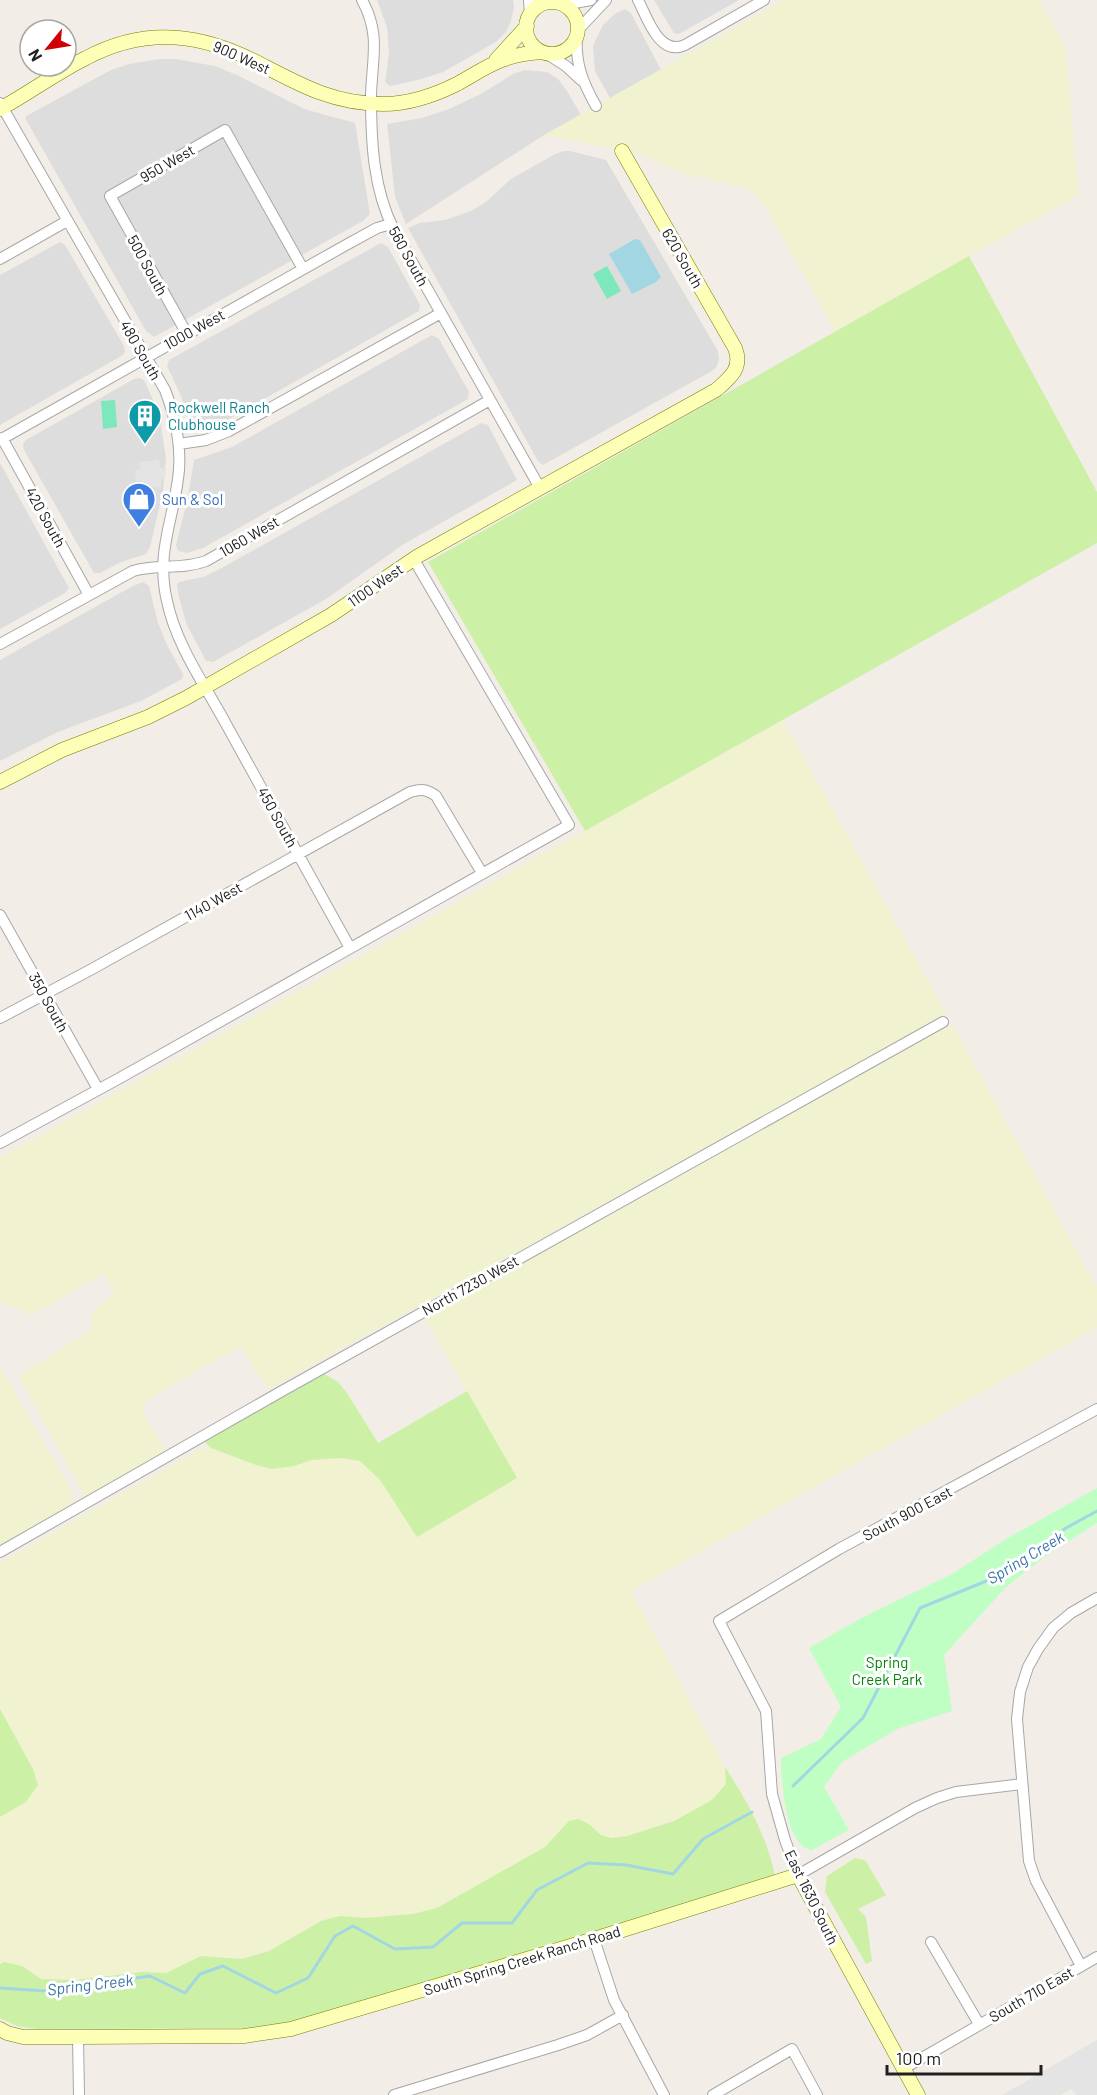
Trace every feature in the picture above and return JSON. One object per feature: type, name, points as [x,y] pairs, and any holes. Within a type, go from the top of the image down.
[{"type":"street","name":"560 South","points":[[362,0],[372,22],[375,42],[371,104],[372,142],[383,204],[391,224],[540,488]]},
{"type":"street","points":[[529,0],[529,39],[532,44],[566,66],[584,83]]},
{"type":"street","points":[[529,21],[539,6],[591,0]]},
{"type":"street","points":[[544,53],[554,54],[565,51],[574,42],[577,33],[606,0]]},
{"type":"street","points":[[638,0],[660,39],[671,48],[685,45],[764,0]]},
{"type":"street","points":[[557,3],[573,13],[576,18],[576,57],[584,83],[596,106]]},
{"type":"street","name":"900 West","points":[[488,66],[510,46],[529,21]]},
{"type":"street","name":"900 West","points":[[1,107],[99,51],[128,42],[167,38],[190,39],[219,45],[321,94],[371,104],[392,104],[433,94],[456,85],[488,66],[515,56],[544,53]]},
{"type":"street","name":"480 South","points":[[1,107],[146,356],[170,403],[179,444],[178,474],[164,544],[163,568],[166,599],[174,625],[206,687]]},
{"type":"street","name":"950 West","points":[[110,196],[225,130],[303,269]]},
{"type":"street","name":"620 South","points":[[622,151],[735,348],[738,357],[737,367]]},
{"type":"street","name":"500 South","points":[[110,196],[187,334]]},
{"type":"street","points":[[0,259],[67,221]]},
{"type":"street","name":"1000 West","points":[[1,439],[370,232],[391,224]]},
{"type":"street","points":[[179,444],[206,440],[229,431],[441,313]]},
{"type":"street","name":"1100 West","points":[[0,782],[62,750],[148,717],[206,687],[331,615],[413,558],[716,390],[733,375],[737,367]]},
{"type":"street","name":"1060 West","points":[[0,644],[133,571],[142,568],[185,567],[206,561],[490,400]]},
{"type":"street","name":"420 South","points":[[1,439],[89,594]]},
{"type":"street","points":[[0,1143],[569,825],[413,558]]},
{"type":"street","name":"450 South","points":[[206,687],[350,948]]},
{"type":"street","name":"1140 West","points":[[0,1018],[410,792],[428,790],[436,796],[482,873]]},
{"type":"street","name":"350 South","points":[[0,915],[98,1089]]},
{"type":"street","name":"North 7230 West","points":[[0,1552],[303,1379],[943,1022]]},
{"type":"street","name":"South 900 East","points":[[719,1621],[839,1549],[1097,1409]]},
{"type":"street","points":[[1081,1966],[1036,1881],[1029,1862],[1017,1719],[1020,1692],[1028,1667],[1038,1649],[1053,1628],[1071,1613],[1097,1598]]},
{"type":"street","name":"East 1630 South","points":[[719,1621],[766,1711],[772,1794],[798,1875],[918,2095]]},
{"type":"street","name":"South Spring Creek Ranch Road","points":[[0,2029],[23,2037],[78,2037],[244,2036],[291,2029],[594,1939],[798,1875],[915,1808],[937,1798],[956,1792],[1022,1784]]},
{"type":"street","points":[[594,1939],[609,1986],[664,2095]]},
{"type":"street","points":[[931,1942],[980,2024]]},
{"type":"street","name":"South 710 East","points":[[903,2069],[1097,1957]]},
{"type":"street","points":[[394,2095],[587,2035],[623,2015]]},
{"type":"street","points":[[78,2037],[79,2095]]},
{"type":"street","points":[[713,2095],[792,2049],[818,2095]]},
{"type":"shaded area","points":[[377,0],[513,0],[514,8],[506,32],[496,42],[443,72],[390,86],[385,82],[389,54],[387,27]]},
{"type":"shaded area","points":[[654,0],[739,0],[679,34],[674,33]]},
{"type":"shaded area","points":[[625,9],[631,13],[661,70],[610,98],[595,71],[593,46],[603,25],[616,13]]},
{"type":"shaded area","points":[[176,59],[215,66],[304,109],[355,123],[370,214],[363,221],[154,337],[146,331],[25,118],[111,70],[129,64]]},
{"type":"shaded area","points":[[525,70],[547,72],[558,79],[581,115],[544,135],[406,224],[395,197],[387,124],[422,118],[449,109],[481,94],[513,74]]},
{"type":"shaded area","points":[[564,151],[606,160],[718,351],[719,360],[716,368],[710,372],[543,465],[538,461],[408,228],[420,223],[445,220],[471,211],[486,202],[511,179]]},
{"type":"shaded area","points":[[60,242],[65,245],[124,346],[125,352],[0,425],[0,275]]},
{"type":"shaded area","points":[[381,243],[388,247],[420,305],[419,311],[222,423],[204,430],[191,429],[181,396],[167,366],[169,360]]},
{"type":"shaded area","points":[[432,335],[439,339],[469,392],[468,399],[203,548],[187,553],[178,551],[176,545],[194,460],[232,447]]},
{"type":"shaded area","points":[[134,379],[144,380],[159,413],[166,458],[163,492],[150,547],[146,554],[121,562],[100,573],[94,573],[24,450],[23,444],[26,440]]},
{"type":"shaded area","points":[[481,423],[488,425],[517,480],[404,544],[326,599],[213,662],[206,661],[186,623],[178,593],[179,582],[203,577],[218,570]]},
{"type":"shaded area","points":[[159,460],[160,468],[166,468],[161,487],[142,488],[141,481],[136,481],[135,470],[140,468],[139,462]]},
{"type":"shaded area","points":[[0,463],[69,588],[65,593],[0,629]]},
{"type":"shaded area","points":[[143,582],[149,586],[158,623],[183,674],[182,679],[141,701],[58,732],[0,761],[0,660]]},
{"type":"shaded area","points":[[1097,2040],[1097,2095],[1076,2095],[1071,2089],[1061,2095],[1002,2095]]},
{"type":"green space","points":[[784,0],[1039,0],[1065,46],[1079,195],[835,331],[773,220],[756,195],[747,188],[677,172],[645,155],[544,135]]},
{"type":"green space","points":[[969,256],[1097,492],[1097,543],[585,831],[428,562]]},
{"type":"green space","points":[[607,266],[621,291],[607,299],[593,274]]},
{"type":"green space","points":[[115,400],[117,427],[103,429],[101,401]]},
{"type":"green space","points":[[783,720],[947,1015],[268,1389],[240,1346],[149,1399],[144,1407],[144,1414],[166,1451],[86,1498],[18,1376],[90,1331],[93,1311],[115,1292],[104,1274],[32,1315],[0,1302],[0,1158]]},
{"type":"green space","points":[[952,1024],[1097,1288],[1097,1327],[631,1591],[725,1767],[726,1784],[712,1800],[674,1821],[627,1836],[611,1838],[601,1835],[589,1824],[569,1821],[545,1847],[437,1908],[413,1914],[365,1918],[340,1916],[321,1921],[269,1951],[242,1959],[201,1956],[166,1973],[141,1972],[75,1980],[41,1979],[22,1966],[4,1962],[0,1964],[0,1817],[26,1802],[38,1785],[33,1769],[0,1709],[0,1563],[199,1450],[211,1448],[272,1469],[294,1466],[311,1460],[341,1458],[360,1461],[380,1480],[417,1537],[516,1478],[425,1318]]},
{"type":"green space","points":[[0,1366],[71,1490],[72,1502],[70,1506],[0,1548]]},
{"type":"green space","points":[[323,1373],[338,1382],[347,1393],[378,1443],[467,1391],[517,1478],[417,1537],[380,1480],[360,1461],[341,1458],[311,1460],[294,1466],[272,1469],[211,1448],[203,1440]]},
{"type":"green space","name":"Spring Creek Park","points":[[1097,1488],[1097,1523],[1047,1555],[1006,1587],[944,1655],[952,1711],[897,1729],[842,1762],[824,1787],[849,1830],[812,1850],[803,1846],[796,1838],[786,1811],[781,1758],[821,1739],[841,1707],[809,1648],[865,1616],[952,1574],[1006,1539]]},
{"type":"green space","points":[[0,1709],[33,1769],[38,1785],[26,1802],[0,1817]]},
{"type":"green space","points":[[725,1767],[755,1819],[767,1847],[775,1876],[304,2019],[261,2028],[37,2029],[17,2026],[0,2018],[0,1964],[4,1962],[22,1966],[41,1979],[75,1980],[141,1972],[166,1973],[201,1956],[242,1959],[269,1951],[321,1921],[340,1916],[365,1918],[413,1914],[437,1908],[545,1847],[569,1821],[578,1819],[589,1824],[601,1835],[611,1838],[627,1836],[674,1821],[712,1800],[726,1784]]},
{"type":"green space","points":[[855,1858],[865,1860],[886,1895],[858,1909],[866,1917],[872,1961],[866,1964],[825,1892],[827,1876]]},
{"type":"water","points":[[635,239],[640,240],[661,277],[632,294],[609,254]]},
{"type":"waterway","name":"Spring Creek","points":[[793,1786],[863,1718],[920,1608],[1001,1575],[1066,1528],[1097,1511]]},
{"type":"waterway","name":"Spring Creek","points":[[0,1988],[47,1991],[150,1976],[185,1993],[200,1974],[223,1966],[276,1993],[308,1978],[335,1936],[353,1926],[395,1949],[433,1947],[462,1923],[512,1923],[537,1890],[588,1863],[626,1865],[673,1874],[703,1839],[752,1812]]},
{"type":"place","name":"Rockwell Ranch Clubhouse","points":[[145,445]]},
{"type":"place","name":"Sun & Sol","points":[[139,528]]}]
